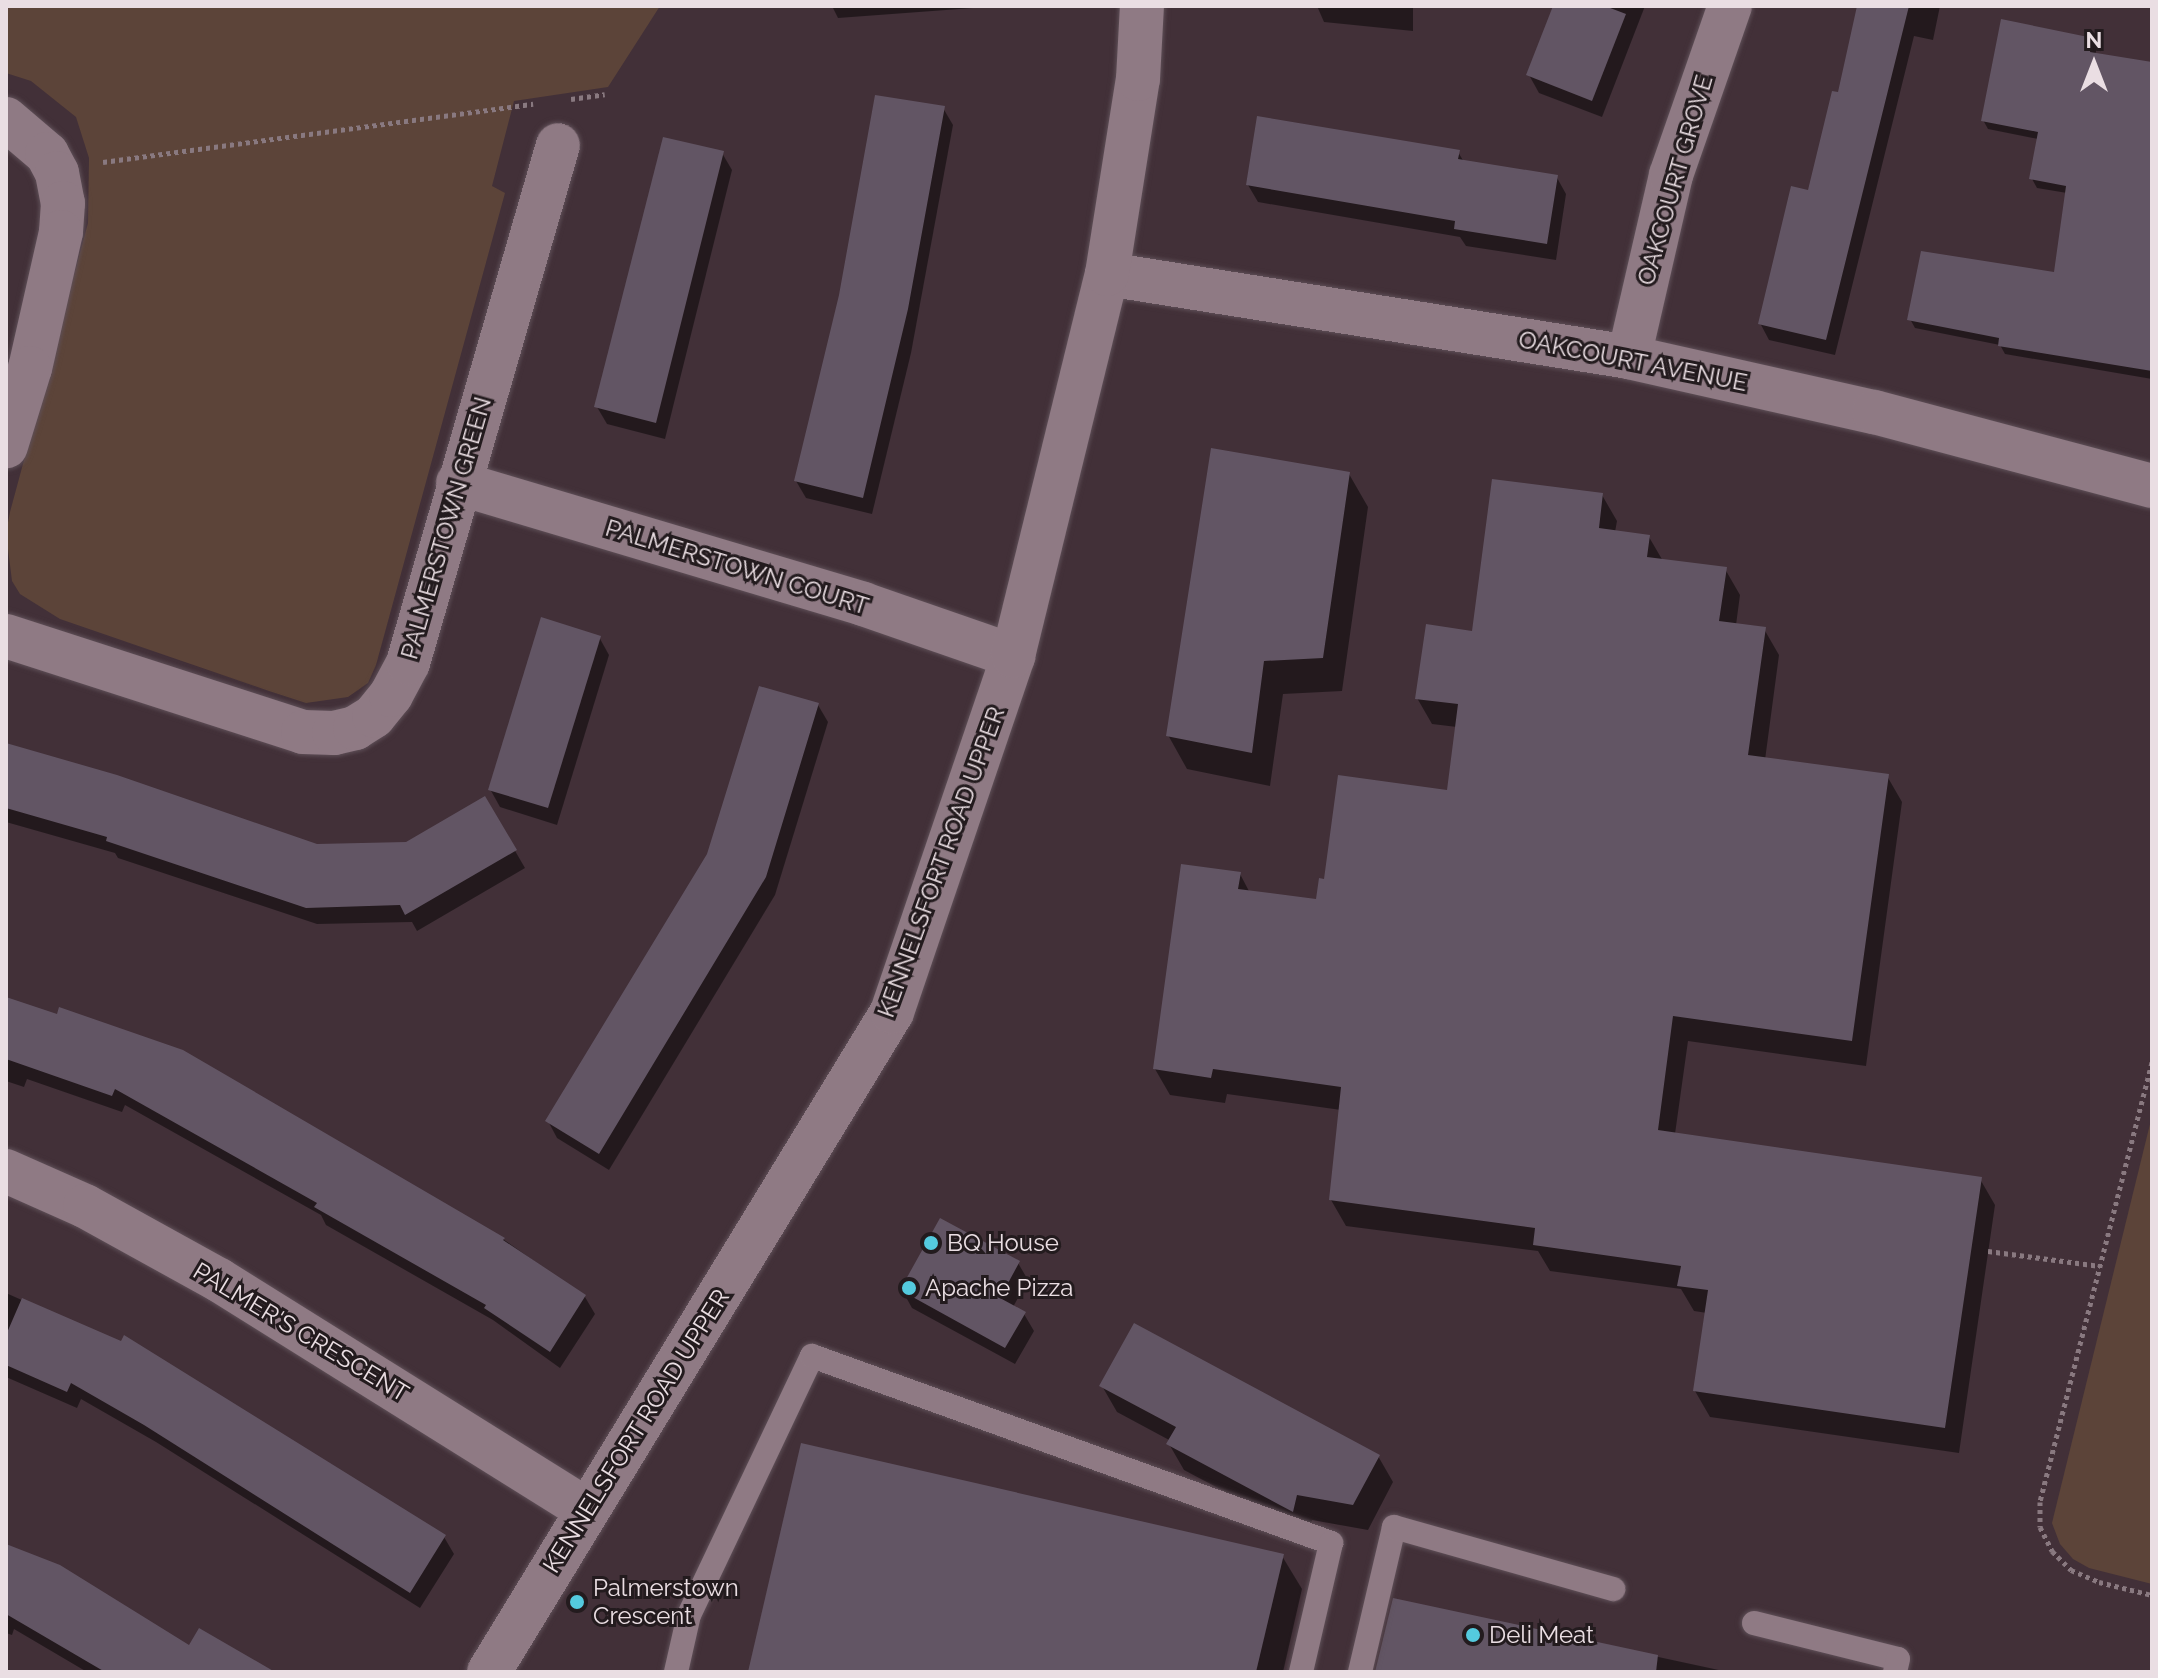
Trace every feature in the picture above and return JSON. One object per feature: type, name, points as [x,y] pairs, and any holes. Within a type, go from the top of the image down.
[{"type":"street","name":"KENNELSFORT ROAD UPPER","points":[[489,1672],[892,1012],[982,757],[1013,656],[1107,274],[1138,79],[1142,6]]},
{"type":"street","name":"OAKCOURT GROVE","points":[[1629,357],[1671,175],[1730,6]]},
{"type":"street","points":[[6,119],[47,154],[57,173],[63,203],[61,232],[30,368],[6,446]]},
{"type":"street","name":"PALMERSTOWN GREEN","points":[[6,636],[303,732],[334,733],[355,728],[374,716],[391,695],[408,663],[558,145]]},
{"type":"street","name":"OAKCOURT AVENUE","points":[[1107,274],[1629,357],[1874,412],[2152,486]]},
{"type":"street","name":"PALMERSTOWN COURT","points":[[458,483],[863,604],[1013,656]]},
{"type":"street","name":"PALMER'S CRESCENT","points":[[6,1171],[85,1206],[219,1280],[587,1510]]},
{"type":"lane","points":[[676,1672],[689,1615],[812,1356],[1331,1543],[1301,1672]]},
{"type":"lane","points":[[1360,1672],[1394,1527],[1613,1589]]},
{"type":"lane","points":[[1754,1623],[1898,1659],[1895,1672]]},
{"type":"path","points":[[557,100],[605,94]]},
{"type":"path","points":[[98,163],[541,103]]},
{"type":"path","points":[[2152,1062],[2040,1502],[2040,1527],[2052,1551],[2071,1570],[2099,1582],[2152,1595]]},
{"type":"path","points":[[1988,1251],[2100,1266]]},
{"type":"shaded area","points":[[6,6],[660,6],[608,87],[514,101],[492,186],[505,193],[376,665],[368,683],[348,697],[306,703],[60,619],[20,594],[12,581],[6,533],[88,223],[89,158],[76,117],[31,81],[6,73]]},
{"type":"shaded area","points":[[2152,1116],[2152,1584],[2089,1568],[2073,1559],[2060,1544],[2052,1523]]},
{"type":"building","points":[[1553,6],[1605,6],[1626,14],[1592,101],[1526,75]]},
{"type":"building","points":[[1857,6],[1909,6],[1826,340],[1758,324],[1791,186],[1808,190],[1832,91],[1838,92]]},
{"type":"building","points":[[2001,19],[2093,38],[2090,52],[2152,62],[2152,371],[1998,346],[1999,338],[1907,320],[1921,251],[2054,272],[2066,186],[2029,179],[2038,132],[1981,121]]},
{"type":"building","points":[[875,95],[945,106],[908,309],[863,498],[794,481],[839,295]]},
{"type":"building","points":[[1257,116],[1460,150],[1458,159],[1558,175],[1547,244],[1454,229],[1455,221],[1246,185]]},
{"type":"building","points":[[663,137],[724,151],[656,423],[594,407]]},
{"type":"building","points":[[1211,448],[1350,472],[1323,658],[1264,661],[1252,753],[1166,736]]},
{"type":"building","points":[[1492,479],[1603,493],[1599,528],[1650,535],[1647,557],[1727,567],[1719,621],[1766,627],[1748,755],[1889,774],[1852,1041],[1673,1016],[1658,1130],[1982,1177],[1945,1428],[1693,1391],[1708,1290],[1677,1286],[1681,1266],[1533,1245],[1535,1228],[1329,1200],[1341,1087],[1213,1069],[1211,1078],[1153,1069],[1181,864],[1241,872],[1238,889],[1316,899],[1319,878],[1324,879],[1338,775],[1447,790],[1458,704],[1415,699],[1426,624],[1472,631]]},
{"type":"building","points":[[541,617],[601,636],[548,808],[488,790]]},
{"type":"building","points":[[759,686],[819,703],[766,877],[599,1154],[545,1121],[707,854]]},
{"type":"building","points":[[6,743],[117,775],[317,844],[406,842],[485,796],[517,850],[405,915],[400,905],[306,908],[106,841],[107,837],[6,808]]},
{"type":"building","points":[[6,997],[57,1014],[59,1007],[183,1050],[505,1238],[503,1240],[586,1295],[550,1352],[484,1308],[486,1305],[314,1207],[317,1203],[115,1089],[112,1096],[6,1059]]},
{"type":"building","points":[[940,1218],[1020,1261],[1000,1298],[1026,1312],[1005,1348],[900,1290]]},
{"type":"building","points":[[22,1298],[121,1341],[124,1335],[446,1535],[410,1593],[144,1425],[71,1383],[67,1392],[6,1365],[6,1335]]},
{"type":"building","points":[[1134,1323],[1380,1455],[1353,1505],[1297,1495],[1293,1512],[1166,1444],[1176,1427],[1099,1386]]},
{"type":"building","points":[[801,1443],[1284,1554],[1256,1672],[748,1672]]},
{"type":"building","points":[[6,1544],[60,1565],[189,1645],[199,1628],[275,1672],[105,1672],[6,1614]]},
{"type":"building","name":"Deli Meat","points":[[1393,1598],[1658,1655],[1656,1672],[1375,1672]]},
{"type":"place","name":"BQ House","points":[[931,1243]]},
{"type":"place","name":"Apache Pizza","points":[[909,1288]]},
{"type":"place","name":"Palmerstown Crescent","points":[[577,1602]]},
{"type":"place","name":"Deli Meat","points":[[1473,1635]]}]
